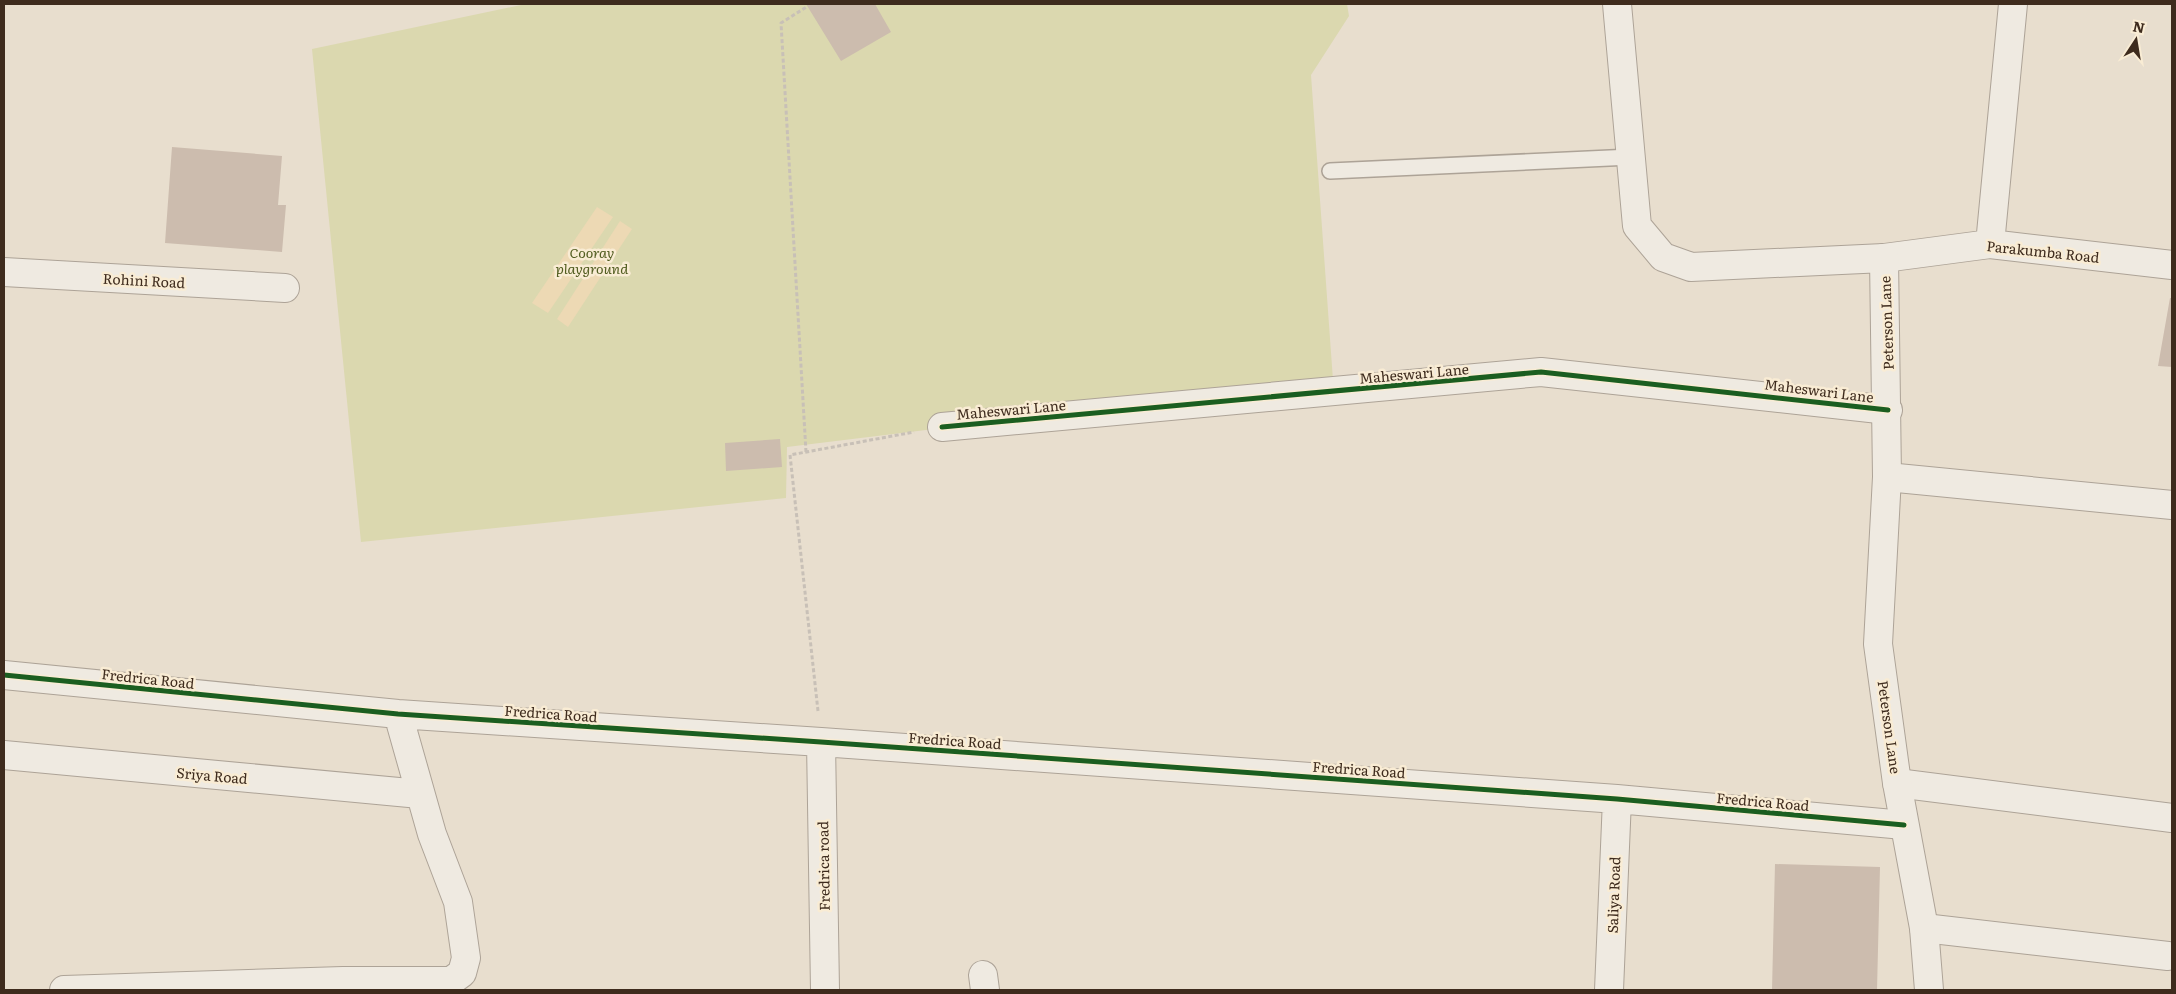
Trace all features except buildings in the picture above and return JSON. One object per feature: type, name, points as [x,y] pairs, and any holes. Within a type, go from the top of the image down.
[{"type":"street","name":"Peterson Lane","points":[[1617,4],[1637,226],[1663,257],[1691,268],[1884,258],[1888,410],[1887,477],[1878,644],[1897,783],[1924,928],[1929,990]]},
{"type":"street","points":[[1990,244],[2013,4]]},
{"type":"street","name":"Parakumba Road","points":[[1884,258],[1990,244],[2172,265]]},
{"type":"street","name":"Rohini Road","points":[[4,272],[285,288]]},
{"type":"street","name":"Maheswari Lane","points":[[942,427],[1541,372],[1888,410]]},
{"type":"street","points":[[1887,477],[2172,505]]},
{"type":"street","name":"Fredrica Road","points":[[4,675],[398,714],[1617,799],[1904,825]]},
{"type":"street","points":[[64,990],[343,981],[451,981],[462,973],[466,958],[458,902],[432,834],[398,714]]},
{"type":"street","name":"Fredrica road","points":[[821,742],[825,990]]},
{"type":"street","name":"Sriya Road","points":[[4,756],[420,794]]},
{"type":"street","points":[[1897,783],[2172,818]]},
{"type":"street","name":"Saliya Road","points":[[1609,990],[1617,799]]},
{"type":"street","points":[[1924,928],[2168,956]]},
{"type":"lane","points":[[1330,171],[1631,158]]},
{"type":"path","points":[[806,452],[781,23],[808,6]]},
{"type":"path","points":[[821,742],[790,455],[942,427]]},
{"type":"green space","name":"Cooray playground","points":[[526,4],[1347,4],[1349,16],[1311,75],[1333,380],[787,447],[786,498],[361,542],[312,49]]},
{"type":"sand","points":[[597,207],[613,217],[548,313],[532,303]]},
{"type":"sand","points":[[620,221],[632,229],[568,327],[557,319]]},
{"type":"cycle path","points":[[942,427],[1541,372],[1888,410]]},
{"type":"cycle path","points":[[4,675],[398,714],[1617,799],[1904,825]]}]
